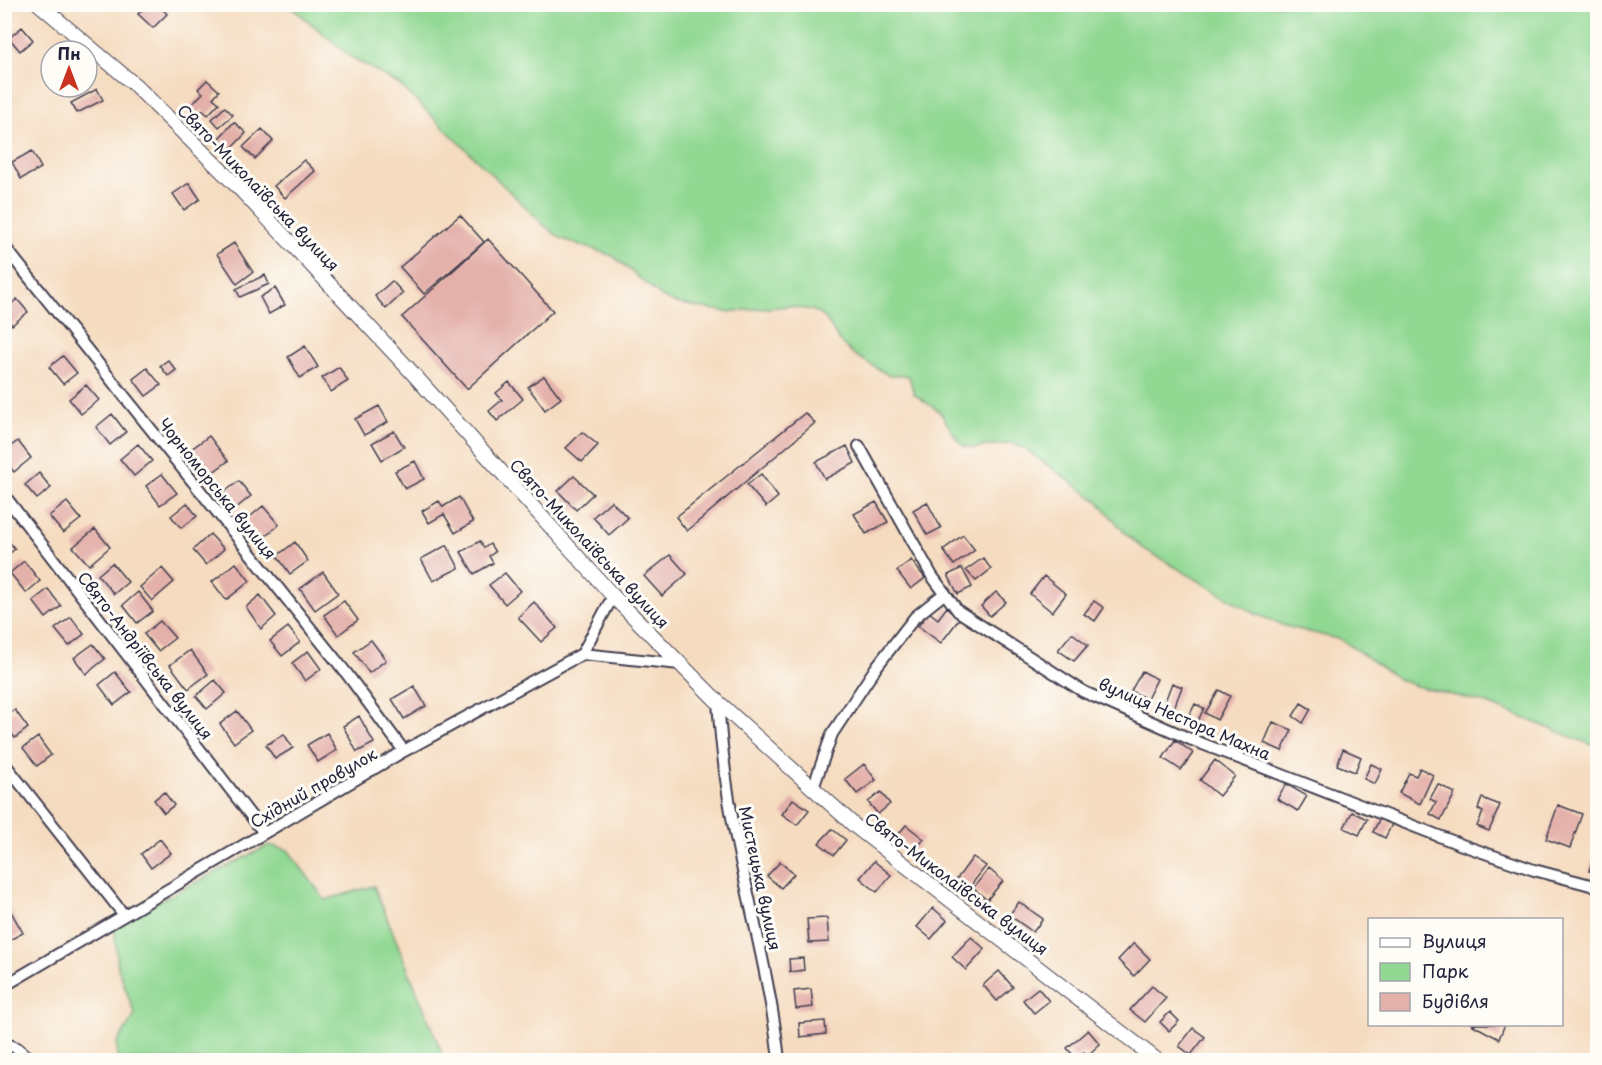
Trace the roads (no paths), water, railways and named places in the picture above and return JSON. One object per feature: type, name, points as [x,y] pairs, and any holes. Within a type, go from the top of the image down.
[{"type":"street","name":"Свято-Миколаївська вулиця","points":[[39,4],[135,85],[241,190],[407,367],[613,596],[718,702],[856,827],[939,894],[1012,945],[1157,1060]]},
{"type":"street","name":"Чорноморська вулиця","points":[[4,246],[347,674],[404,751]]},
{"type":"street","name":"вулиця Нестора Махна","points":[[859,446],[932,576],[958,611],[1084,692],[1190,739],[1462,845],[1534,870],[1598,887]]},
{"type":"street","name":"Свято-Андріївська вулиця","points":[[4,495],[264,833]]},
{"type":"street","points":[[813,788],[832,734],[864,685],[915,617],[945,593]]},
{"type":"street","points":[[613,596],[582,654],[680,664]]},
{"type":"street","name":"Східний провулок","points":[[4,986],[404,751],[582,654]]},
{"type":"street","name":"Мистецька вулиця","points":[[718,702],[723,767],[732,818],[760,940],[774,1015],[779,1060]]},
{"type":"street","points":[[4,764],[124,915]]},
{"type":"street","points":[[4,1043],[17,1048],[32,1060]]}]
